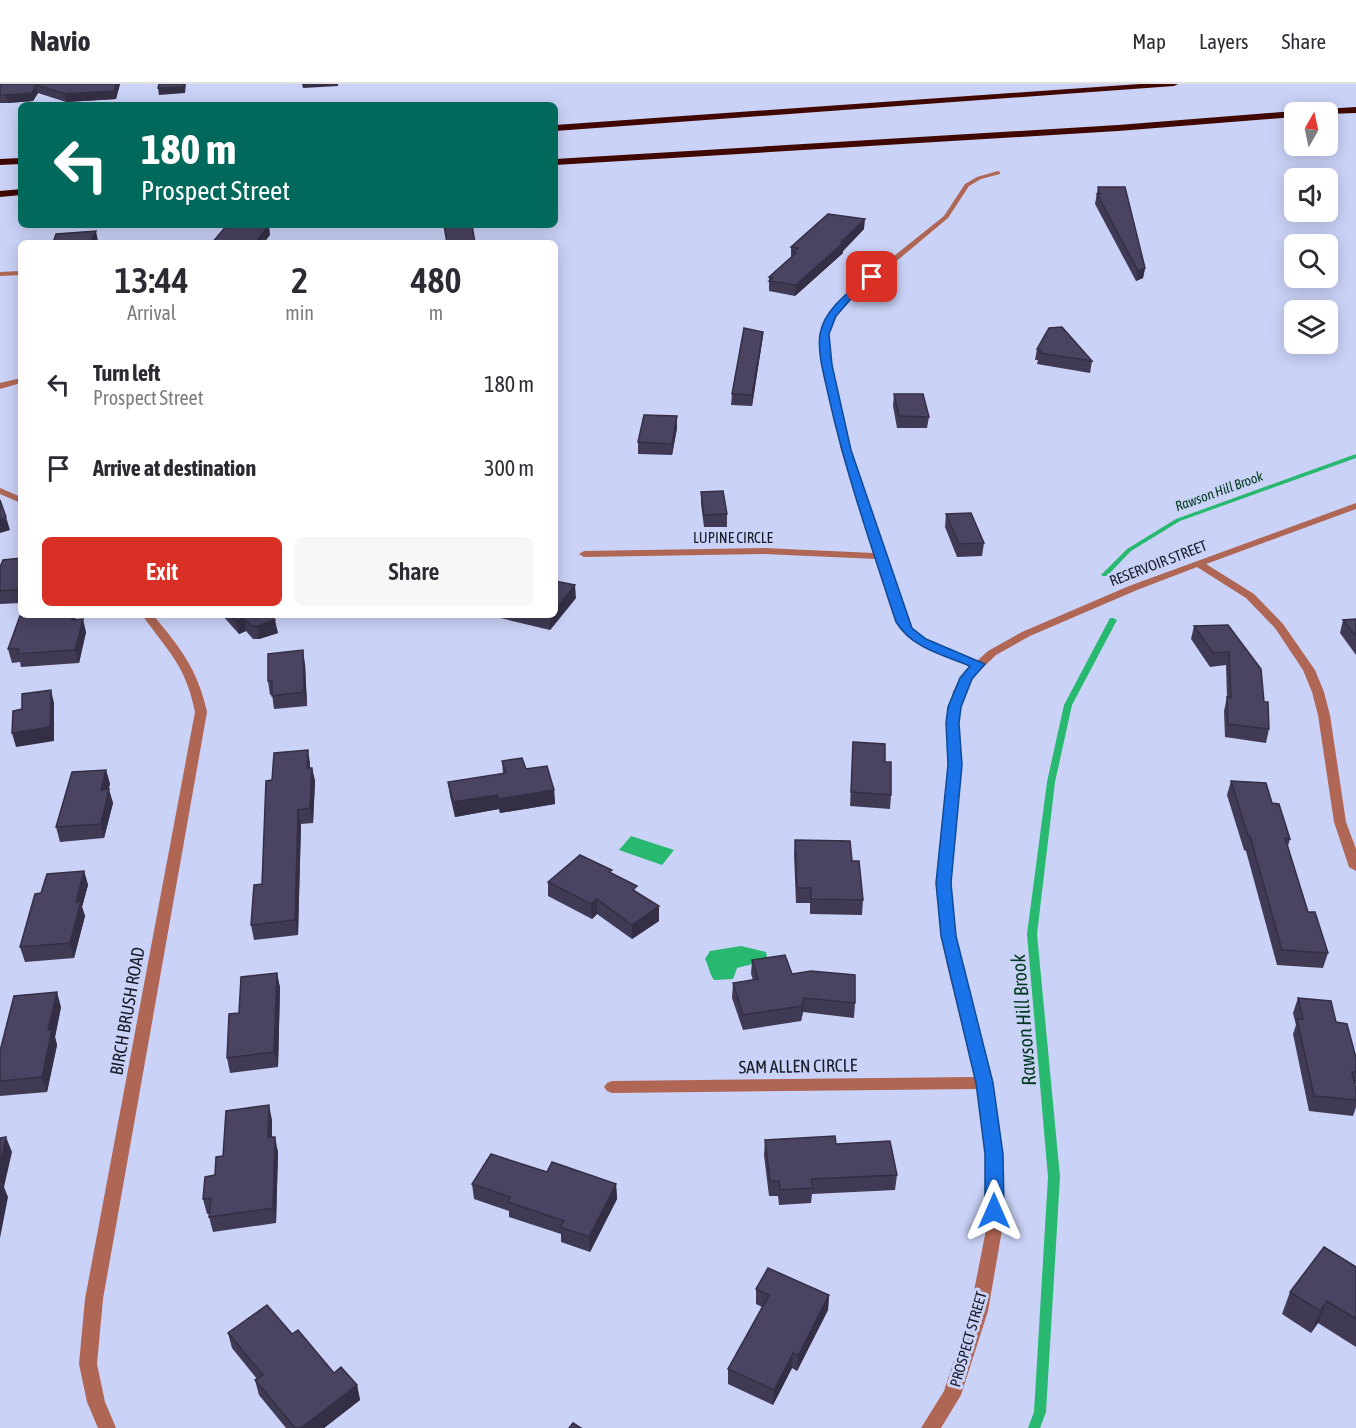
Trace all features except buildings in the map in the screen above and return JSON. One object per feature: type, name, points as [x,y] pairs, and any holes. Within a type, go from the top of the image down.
[{"type":"highway","points":[[558,128],[1174,84]]},
{"type":"highway","points":[[1338,111],[1356,110]]},
{"type":"highway","points":[[558,162],[1118,128],[1284,115]]},
{"type":"highway","points":[[0,162],[18,161]]},
{"type":"highway","points":[[0,194],[18,192]]},
{"type":"street","points":[[978,664],[921,642],[907,630],[902,622],[840,429],[827,365],[825,334],[832,316],[847,298],[946,217],[967,185],[979,178],[998,173]]},
{"type":"street","points":[[0,274],[18,273]]},
{"type":"street","points":[[0,386],[18,381]]},
{"type":"street","points":[[0,491],[18,499]]},
{"type":"street","name":"RESERVOIR STREET","points":[[978,664],[1008,643],[1035,629],[1198,563],[1356,506]]},
{"type":"street","name":"LUPINE CIRCLE","points":[[584,554],[764,551],[881,556]]},
{"type":"street","points":[[1198,563],[1250,596],[1279,626],[1309,670],[1324,715],[1340,822],[1356,867]]},
{"type":"street","name":"BIRCH BRUSH ROAD","points":[[107,1428],[96,1402],[88,1364],[94,1299],[201,712],[197,686],[184,661],[149,618]]},
{"type":"street","name":"PROSPECT STREET","points":[[930,1428],[952,1395],[959,1374],[979,1311],[994,1230],[994,1154],[984,1083],[948,936],[944,883],[955,765],[952,723],[954,707],[966,678],[978,664]]},
{"type":"street","name":"SAM ALLEN CIRCLE","points":[[612,1087],[984,1083]]},
{"type":"shaded area","points":[[631,836],[674,850],[662,865],[619,850]]},
{"type":"shaded area","points":[[741,946],[766,952],[767,957],[764,961],[737,968],[733,979],[714,980],[705,959],[710,951]]},
{"type":"waterway","name":"Rawson Hill Brook","points":[[1105,575],[1129,550],[1178,520],[1356,456]]},
{"type":"waterway","name":"Rawson Hill Brook","points":[[1034,1428],[1040,1412],[1054,1177],[1032,934],[1051,782],[1068,705],[1113,620]]},
{"type":"route","points":[[872,277],[855,290],[832,316],[825,334],[827,365],[846,450],[902,622],[907,630],[921,642],[978,664],[966,678],[954,707],[952,723],[954,788],[944,883],[948,936],[984,1083],[994,1154],[994,1211]]}]
